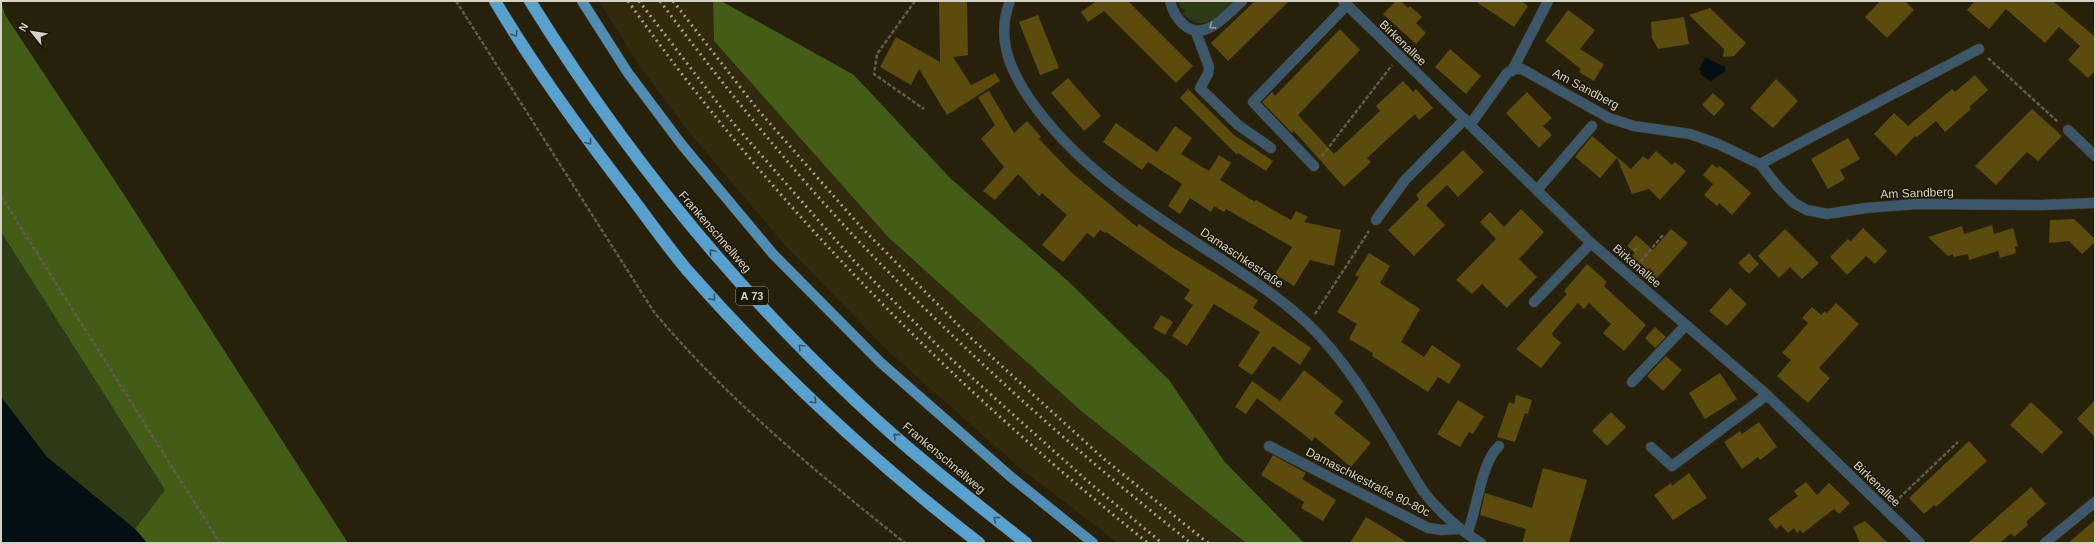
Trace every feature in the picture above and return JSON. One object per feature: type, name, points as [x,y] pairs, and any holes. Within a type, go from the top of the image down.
[{"type":"highway","name":"A 73","points":[[495,1],[516,36],[576,125],[686,268],[749,338],[827,414],[949,520],[979,543]]},
{"type":"highway","name":"Frankenschnellweg","points":[[530,1],[580,79],[626,145],[710,250],[770,316],[858,403],[923,460],[1026,543]]},
{"type":"main road","points":[[582,1],[628,73],[682,145],[773,254],[880,362],[1011,477],[1093,543]]},
{"type":"street","name":"Damaschkestraße","points":[[1010,1],[1006,11],[1003,36],[1008,62],[1016,78],[1053,130],[1080,159],[1102,178],[1134,202],[1277,296],[1308,324],[1329,345],[1350,372],[1423,491],[1437,509],[1462,532],[1481,543]]},
{"type":"street","points":[[1170,1],[1174,15],[1187,28],[1196,32],[1203,32],[1214,26],[1242,1]]},
{"type":"street","points":[[1376,220],[1405,180],[1467,122],[1507,73],[1512,71],[1548,1]]},
{"type":"street","points":[[1314,166],[1253,102],[1345,3]]},
{"type":"street","name":"Birkenallee","points":[[1345,3],[1591,243],[1767,395],[1920,543]]},
{"type":"street","points":[[1196,32],[1209,67],[1208,74],[1200,88],[1238,125],[1271,148]]},
{"type":"street","points":[[1760,164],[1978,49]]},
{"type":"street","name":"Am Sandberg","points":[[1512,71],[1522,69],[1610,118],[1634,126],[1690,134],[1718,144],[1760,164],[1778,187],[1794,202],[1807,210],[1827,214],[1866,208],[1917,204],[2039,205],[2095,203]]},
{"type":"street","points":[[1537,190],[1592,126]]},
{"type":"street","points":[[2068,130],[2095,156]]},
{"type":"street","points":[[1534,302],[1591,243]]},
{"type":"street","points":[[1632,382],[1686,325]]},
{"type":"street","points":[[1651,447],[1672,466],[1767,395]]},
{"type":"street","name":"Damaschkestraße 80-80c","points":[[1269,446],[1428,528],[1462,532]]},
{"type":"street","points":[[1462,532],[1472,520],[1486,467],[1492,452],[1499,446]]},
{"type":"street","points":[[2045,543],[2095,502]]},
{"type":"path","points":[[456,1],[654,312],[679,341],[726,389],[833,486],[905,543]]},
{"type":"path","points":[[915,1],[877,54],[874,74],[924,109]]},
{"type":"path","points":[[1978,49],[2068,130]]},
{"type":"path","points":[[1314,166],[1399,57]]},
{"type":"path","points":[[1,196],[220,543]]},
{"type":"path","points":[[1308,324],[1376,220]]},
{"type":"path","points":[[1642,259],[1663,235]]},
{"type":"path","points":[[1634,251],[1638,246]]},
{"type":"path","points":[[1886,511],[1958,442]]},
{"type":"shaded area","points":[[599,1],[713,1],[714,41],[888,237],[1080,410],[1246,543],[1118,543],[1020,468],[890,353],[784,244],[689,132],[638,64]]},
{"type":"shaded area","points":[[1705,57],[1725,67],[1726,71],[1711,81],[1700,74],[1701,71],[1699,70]]},
{"type":"shaded area","points":[[1,397],[47,457],[135,529],[147,543],[1,543]]},
{"type":"green space","points":[[1,1],[5,15],[121,190],[348,543],[147,543],[135,529],[165,490],[1,232]]},
{"type":"green space","points":[[713,1],[721,1],[854,75],[950,178],[1069,282],[1169,380],[1224,461],[1304,543],[1246,543],[1080,410],[888,237],[714,41]]},
{"type":"green space","points":[[1179,1],[1235,1],[1217,17],[1204,23],[1198,23],[1183,14],[1185,11],[1182,8],[1180,9]]},
{"type":"green space","points":[[1,232],[165,490],[135,529],[47,457],[1,397]]},
{"type":"building","points":[[939,1],[967,1],[968,55],[953,57],[971,85],[995,73],[1000,81],[947,115],[919,69],[911,85],[880,67],[896,37],[940,62]]},
{"type":"building","points":[[1094,1],[1128,1],[1193,66],[1176,83],[1104,11],[1088,22],[1081,12],[1095,2]]},
{"type":"building","points":[[1255,1],[1289,1],[1228,61],[1211,43]]},
{"type":"building","points":[[1396,1],[1401,1],[1408,8],[1410,6],[1422,17],[1416,23],[1426,33],[1416,44],[1383,14]]},
{"type":"building","points":[[1475,1],[1521,1],[1528,6],[1514,27]]},
{"type":"building","points":[[1880,1],[1905,1],[1914,10],[1887,38],[1865,17]]},
{"type":"building","points":[[1975,1],[2053,1],[2095,37],[2095,71],[2088,78],[2068,60],[2080,46],[2059,27],[2045,43],[2006,9],[1989,29],[1967,10]]},
{"type":"building","points":[[1710,8],[1746,43],[1734,56],[1723,57],[1724,49],[1689,15]]},
{"type":"building","points":[[1568,10],[1595,30],[1580,49],[1604,64],[1594,81],[1579,72],[1581,69],[1545,41]]},
{"type":"building","points":[[1038,15],[1059,68],[1040,75],[1019,22]]},
{"type":"building","points":[[1684,17],[1689,44],[1658,49],[1652,38],[1651,22]]},
{"type":"building","points":[[1340,29],[1360,50],[1298,115],[1334,154],[1380,111],[1376,106],[1403,81],[1413,92],[1416,89],[1433,108],[1419,120],[1415,114],[1367,158],[1371,162],[1344,187],[1294,131],[1292,133],[1262,102],[1272,92],[1275,96]]},
{"type":"building","points":[[1450,49],[1481,76],[1466,94],[1435,67]]},
{"type":"building","points":[[1975,75],[1988,90],[1969,107],[1971,109],[1945,132],[1936,121],[1917,137],[1915,136],[1896,156],[1874,134],[1894,113],[1908,126],[1952,89],[1955,92]]},
{"type":"building","points":[[1068,78],[1101,116],[1084,131],[1051,93]]},
{"type":"building","points":[[1776,79],[1798,101],[1773,128],[1750,108]]},
{"type":"building","points":[[1188,89],[1234,135],[1273,161],[1266,171],[1238,153],[1237,155],[1180,98]]},
{"type":"building","points":[[989,91],[1014,133],[1027,121],[1041,137],[1039,139],[1072,173],[1137,227],[1139,224],[1172,247],[1258,300],[1253,308],[1311,348],[1300,365],[1273,346],[1252,375],[1238,366],[1260,332],[1214,304],[1187,346],[1172,336],[1193,305],[1184,299],[1190,290],[1106,232],[1105,233],[1100,230],[1094,238],[1087,233],[1063,262],[1042,245],[1067,215],[1042,193],[1039,196],[1018,174],[995,200],[983,191],[1004,167],[981,139],[995,125],[978,97]]},
{"type":"building","points":[[1527,92],[1552,118],[1543,126],[1552,135],[1539,148],[1506,113]]},
{"type":"building","points":[[1713,93],[1725,104],[1714,116],[1702,105]]},
{"type":"building","points":[[2032,109],[2062,136],[2038,161],[2027,152],[1996,185],[1975,166]]},
{"type":"building","points":[[1116,123],[1157,152],[1175,126],[1192,138],[1181,154],[1209,171],[1219,155],[1231,163],[1220,180],[1255,202],[1256,200],[1291,220],[1296,211],[1308,217],[1304,222],[1341,230],[1334,266],[1310,260],[1294,286],[1275,274],[1292,247],[1226,209],[1224,212],[1214,206],[1211,212],[1190,198],[1180,214],[1168,206],[1182,184],[1148,162],[1142,170],[1103,142]]},
{"type":"building","points":[[1592,136],[1631,169],[1643,156],[1648,160],[1656,151],[1672,165],[1675,162],[1686,171],[1660,200],[1649,189],[1632,194],[1617,158],[1600,178],[1575,157]]},
{"type":"building","points":[[1848,138],[1860,159],[1840,170],[1845,179],[1828,189],[1811,159]]},
{"type":"building","points":[[1463,150],[1484,172],[1458,197],[1447,185],[1426,205],[1445,225],[1414,256],[1388,230],[1419,199],[1416,195]]},
{"type":"building","points":[[1712,164],[1717,168],[1719,166],[1725,170],[1751,193],[1732,215],[1719,203],[1717,206],[1704,195],[1713,184],[1703,175]]},
{"type":"building","points":[[1521,209],[1544,232],[1519,259],[1537,277],[1507,308],[1482,284],[1472,294],[1456,280],[1496,239],[1480,222],[1490,212],[1504,227]]},
{"type":"building","points":[[2074,219],[2095,239],[2095,242],[2082,254],[2069,241],[2049,243],[2050,220]]},
{"type":"building","points":[[1992,225],[1994,234],[2013,228],[2018,246],[2015,247],[2016,253],[2000,258],[1998,251],[1969,260],[1968,254],[1954,257],[1953,254],[1948,256],[1928,237],[1962,226],[1964,234]]},
{"type":"building","points":[[1863,228],[1887,251],[1875,264],[1866,256],[1847,275],[1830,257],[1848,239],[1851,241]]},
{"type":"building","points":[[1671,229],[1688,243],[1657,278],[1632,256],[1635,253],[1627,246],[1636,235],[1653,250]]},
{"type":"building","points":[[1785,229],[1819,263],[1802,279],[1790,267],[1779,278],[1758,256]]},
{"type":"building","points":[[1369,253],[1390,266],[1380,283],[1420,309],[1401,342],[1424,357],[1432,345],[1461,365],[1449,384],[1438,377],[1428,392],[1372,356],[1373,353],[1349,339],[1357,324],[1337,312],[1359,277],[1355,275]]},
{"type":"building","points":[[1749,253],[1759,264],[1749,274],[1738,263]]},
{"type":"building","points":[[1587,264],[1607,282],[1604,286],[1646,325],[1624,351],[1603,333],[1611,324],[1589,303],[1584,309],[1578,303],[1552,333],[1553,336],[1561,343],[1541,368],[1516,349],[1567,294],[1564,291]]},
{"type":"building","points":[[1730,288],[1747,304],[1727,326],[1709,311]]},
{"type":"building","points":[[1836,303],[1859,324],[1819,368],[1830,378],[1808,403],[1777,376],[1791,360],[1782,353],[1808,323],[1802,318],[1812,307],[1821,315],[1825,311],[1827,313]]},
{"type":"building","points":[[1161,315],[1173,322],[1165,335],[1153,328]]},
{"type":"building","points":[[1655,327],[1666,337],[1655,348],[1645,338]]},
{"type":"building","points":[[1666,356],[1682,370],[1663,391],[1647,376]]},
{"type":"building","points":[[1304,370],[1343,401],[1334,413],[1371,443],[1351,467],[1315,437],[1312,441],[1257,398],[1246,414],[1235,407],[1252,381],[1280,401]]},
{"type":"building","points":[[1720,373],[1737,399],[1705,419],[1689,393]]},
{"type":"building","points":[[1516,395],[1532,400],[1528,414],[1525,413],[1515,442],[1497,437],[1509,402],[1514,404]]},
{"type":"building","points":[[1458,400],[1484,416],[1473,434],[1469,432],[1460,447],[1437,434]]},
{"type":"building","points":[[2095,400],[2095,437],[2077,419]]},
{"type":"building","points":[[2031,402],[2063,432],[2042,454],[2010,425]]},
{"type":"building","points":[[1611,412],[1626,427],[1607,446],[1592,431]]},
{"type":"building","points":[[1759,422],[1777,447],[1760,460],[1758,457],[1742,469],[1724,442],[1740,431],[1742,434]]},
{"type":"building","points":[[1969,441],[1987,461],[1936,507],[1934,505],[1924,514],[1909,498]]},
{"type":"building","points":[[1273,455],[1306,473],[1302,479],[1336,500],[1323,521],[1301,508],[1304,502],[1261,475]]},
{"type":"building","points":[[1543,468],[1587,480],[1569,543],[1522,543],[1526,529],[1480,515],[1485,493],[1532,508]]},
{"type":"building","points":[[1689,473],[1707,498],[1673,520],[1654,495],[1671,483],[1672,486]]},
{"type":"building","points":[[1806,482],[1817,495],[1829,483],[1850,503],[1839,514],[1834,509],[1803,533],[1800,530],[1797,533],[1794,528],[1788,533],[1781,525],[1776,529],[1768,519],[1798,496],[1794,491]]},
{"type":"building","points":[[2031,487],[2046,504],[2026,522],[2028,525],[2014,537],[2011,533],[2000,543],[1968,543]]},
{"type":"building","points":[[1366,517],[1386,529],[1408,543],[1350,543]]},
{"type":"building","points":[[2095,520],[2095,543],[2068,543],[2081,532]]},
{"type":"building","points":[[1865,521],[1888,543],[1860,543],[1853,527]]},
{"type":"railway","points":[[628,1],[684,77],[743,151],[805,222],[869,290],[936,357],[1005,421],[1075,483],[1148,543]]},
{"type":"railway","points":[[639,1],[733,123],[855,262],[949,357],[1085,479],[1162,543]]},
{"type":"railway","points":[[660,1],[709,66],[786,160],[840,221],[906,290],[1024,402],[1106,474],[1191,543]]},
{"type":"railway","points":[[673,1],[758,110],[861,227],[972,339],[1104,459],[1208,543]]}]
